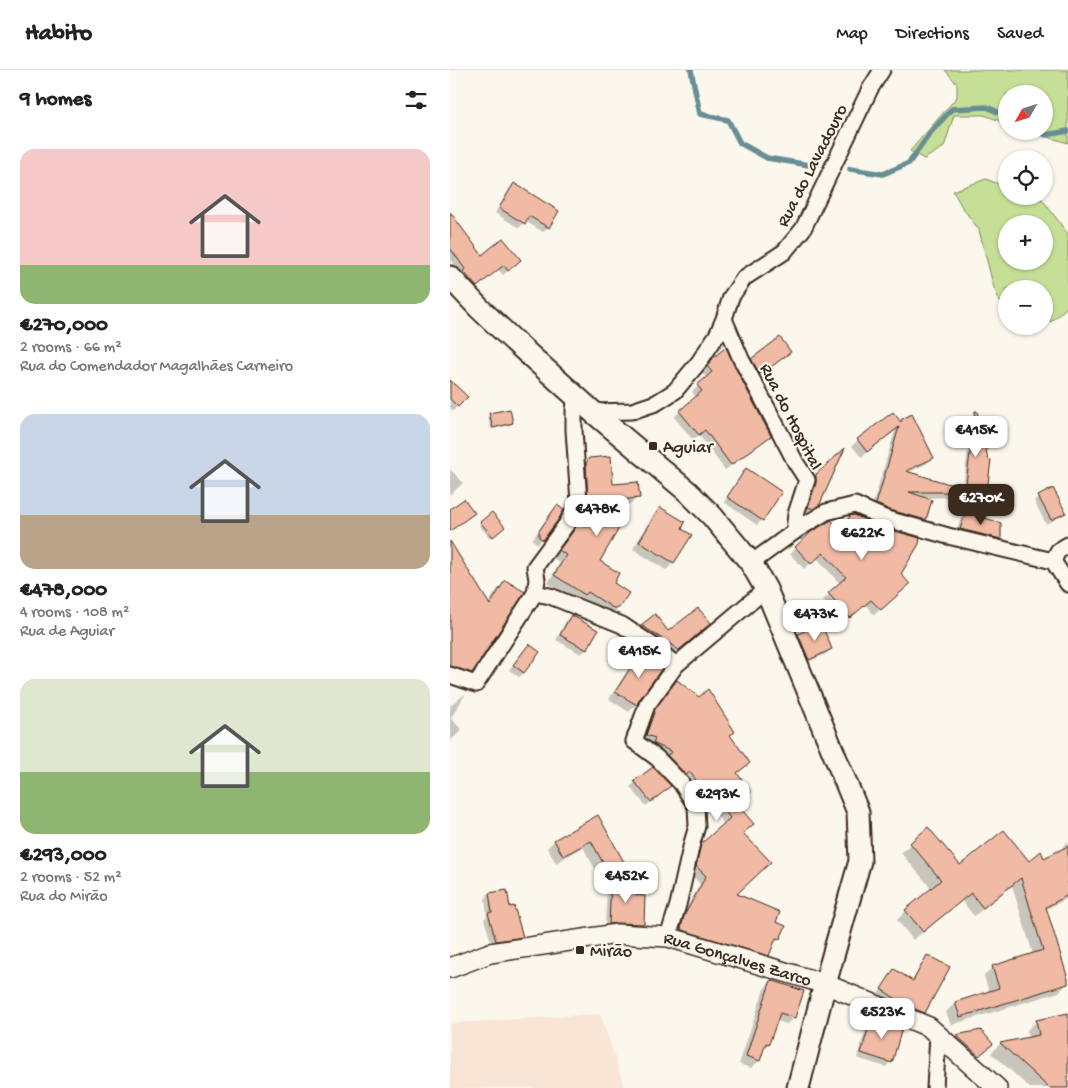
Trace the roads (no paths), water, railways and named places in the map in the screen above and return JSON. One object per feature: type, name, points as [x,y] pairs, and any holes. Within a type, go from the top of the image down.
[{"type":"main road","points":[[450,277],[479,308],[593,412],[694,498],[712,516],[751,563],[766,589],[858,812],[860,861],[824,984],[798,1088]]},
{"type":"street","name":"Rua do Lavadouro","points":[[593,412],[632,411],[656,403],[676,391],[700,362],[717,335],[731,297],[744,278],[784,252],[803,229],[870,89],[882,70]]},
{"type":"street","name":"Rua do Hospital","points":[[724,320],[741,359],[796,463],[807,480],[796,514],[794,532]]},
{"type":"street","points":[[450,675],[476,684],[535,593],[538,580],[535,567],[566,526],[579,502],[574,430],[576,396]]},
{"type":"street","points":[[751,563],[826,512],[855,505],[887,519],[948,536],[1053,561],[1068,584]]},
{"type":"street","points":[[1053,561],[1058,552],[1068,545]]},
{"type":"street","points":[[668,938],[697,826],[696,806],[681,783],[657,758],[634,741],[647,705],[676,665],[766,589]]},
{"type":"street","points":[[535,593],[550,596],[622,625],[652,644],[676,665]]},
{"type":"street","name":"Rua Gonçalves Zarco","points":[[450,968],[490,953],[617,934],[668,938],[824,984],[929,1027],[997,1088]]},
{"type":"street","points":[[935,1088],[938,1034]]},
{"type":"waterway","points":[[691,70],[700,114],[728,120],[740,143],[767,158],[815,166]]},
{"type":"waterway","points":[[850,169],[883,174],[909,163],[931,132],[952,109],[987,107],[998,112]]},
{"type":"waterway","points":[[1053,134],[1068,131]]},
{"type":"place","name":"Aguiar","points":[[653,446]]},
{"type":"place","name":"Mirão","points":[[580,950]]}]
